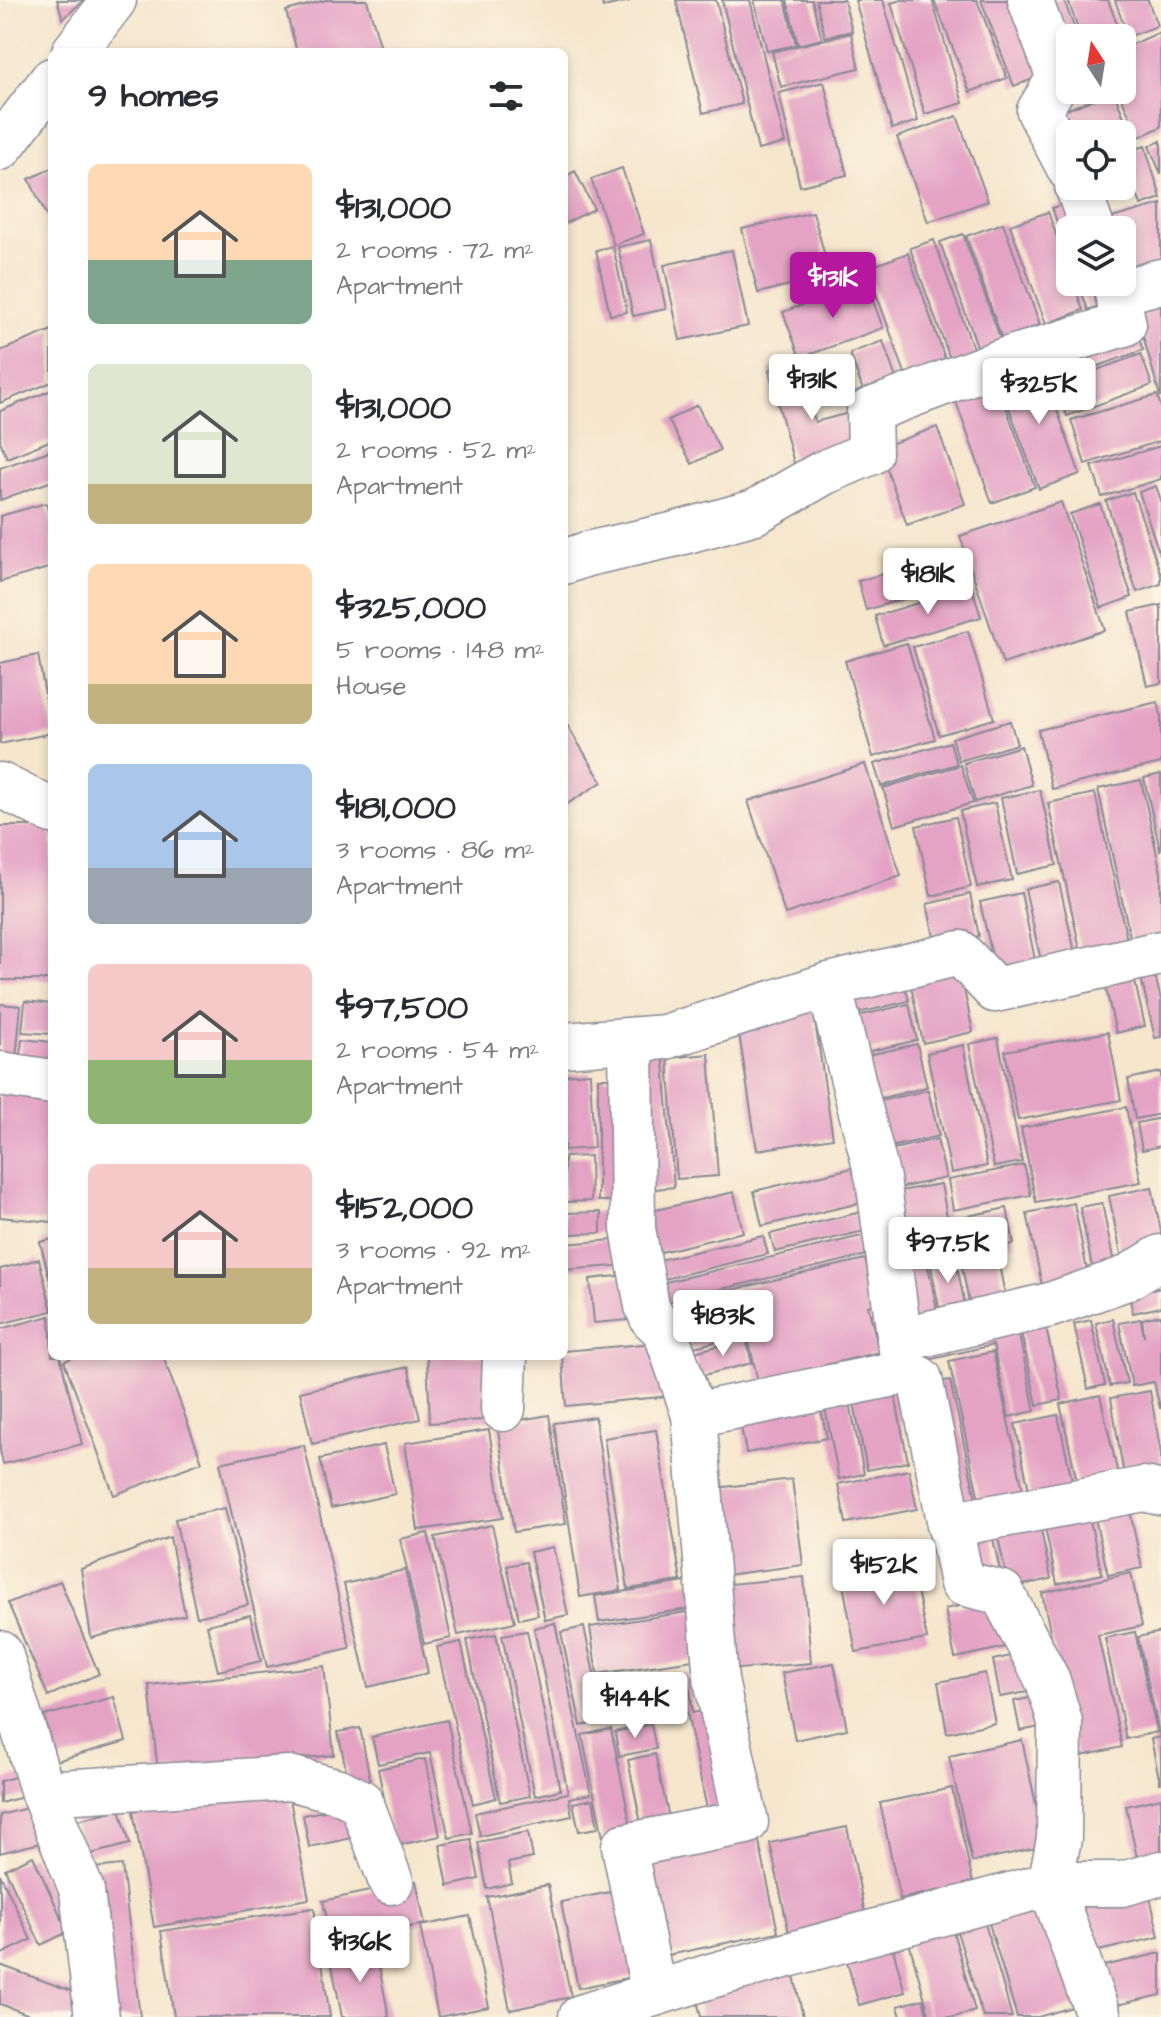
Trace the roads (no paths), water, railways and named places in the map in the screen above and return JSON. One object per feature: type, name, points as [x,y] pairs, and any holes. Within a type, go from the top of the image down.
[{"type":"street","points":[[77,48],[114,0]]},
{"type":"street","points":[[1030,0],[1059,78],[1039,111],[1056,143]]},
{"type":"street","points":[[0,148],[48,85]]},
{"type":"street","points":[[1136,285],[1161,281]]},
{"type":"street","points":[[568,561],[755,512],[823,473],[870,453],[869,411],[1005,360],[1124,324],[1117,296]]},
{"type":"street","points":[[0,785],[48,806]]},
{"type":"street","points":[[568,1045],[665,1037],[829,985],[960,953],[995,990],[1161,953]]},
{"type":"street","points":[[829,985],[878,1179],[902,1356],[920,1379],[962,1583],[1002,1593],[1048,1681],[1060,1722],[1059,1839],[1050,1884],[1099,2017]]},
{"type":"street","points":[[631,1040],[633,1229],[647,1306],[652,1318],[665,1330],[694,1415],[716,1680],[746,1822],[624,1846],[654,1994]]},
{"type":"street","points":[[0,1074],[48,1081]]},
{"type":"street","points":[[694,1415],[902,1356],[1127,1278],[1161,1257]]},
{"type":"street","points":[[503,1409],[505,1360]]},
{"type":"street","points":[[949,1525],[1144,1489],[1161,1493]]},
{"type":"street","points":[[0,1653],[43,1793],[82,1891],[97,2017]]},
{"type":"street","points":[[43,1793],[289,1778],[339,1791],[361,1802],[391,1882]]},
{"type":"street","points":[[581,2017],[714,1975],[1050,1884],[1122,1884],[1161,1873]]}]
